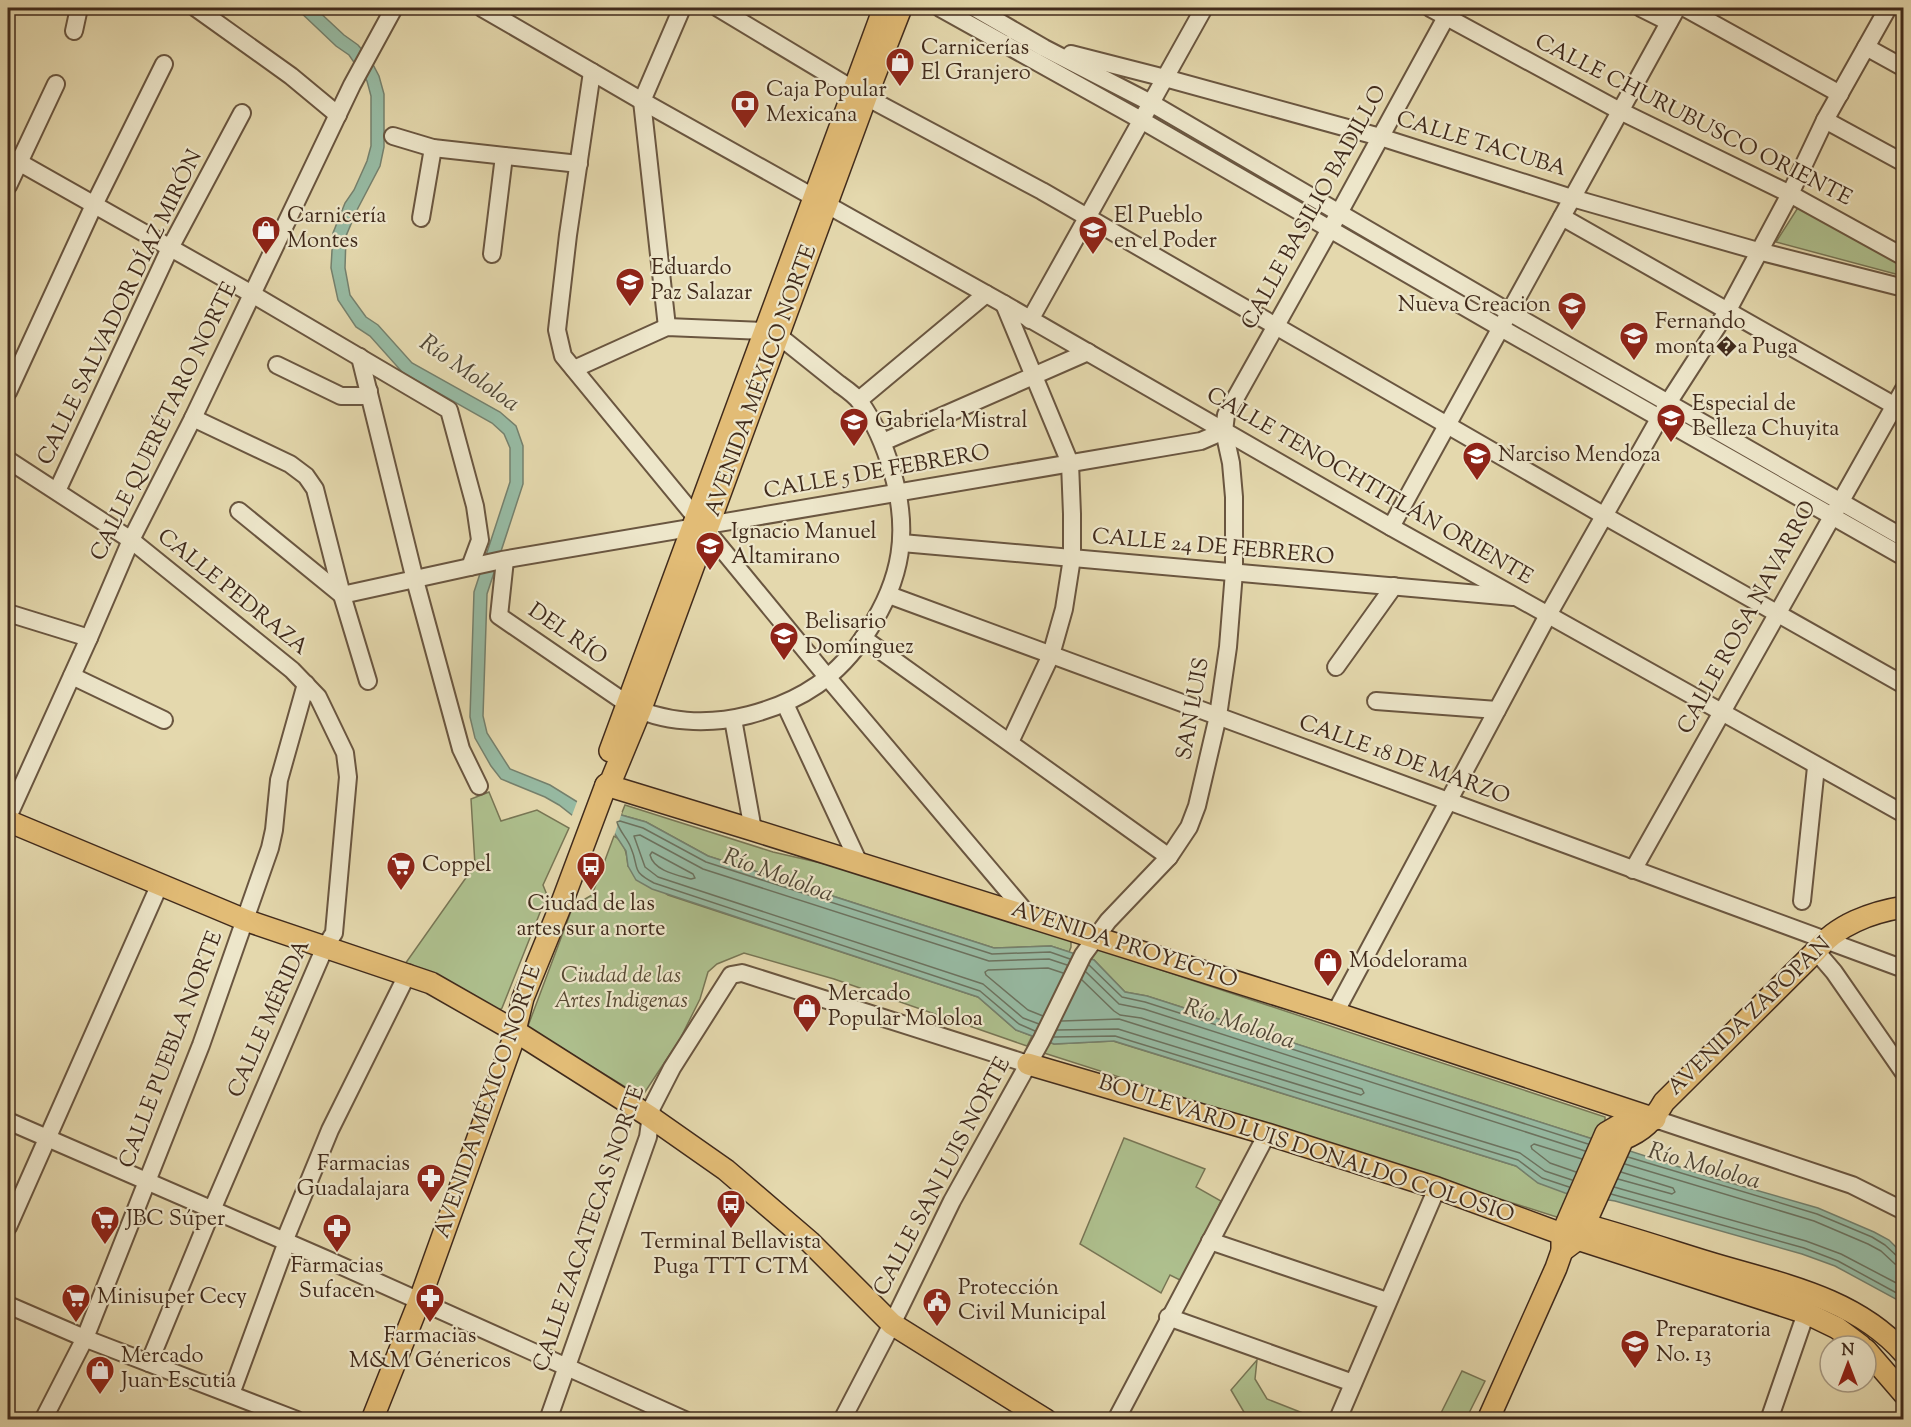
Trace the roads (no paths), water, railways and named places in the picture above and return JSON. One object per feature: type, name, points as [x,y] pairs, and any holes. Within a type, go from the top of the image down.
[{"type":"main road","name":"AVENIDA MÉXICO NORTE","points":[[372,1419],[523,1036],[523,998],[603,792],[601,776],[633,707],[821,201],[860,93],[885,8]]},
{"type":"main road","name":"AVENIDA MÉXICO NORTE","points":[[860,93],[901,8]]},
{"type":"main road","name":"AVENIDA PROYECTO","points":[[603,792],[753,830],[1029,916],[1089,946],[1335,1013],[1653,1111]]},
{"type":"main road","points":[[8,821],[245,920],[408,973],[431,983],[523,1036],[649,1116],[726,1170],[810,1242],[892,1324],[1046,1419]]},
{"type":"main road","name":"AVENIDA ZAPOPAN","points":[[1571,1234],[1615,1136],[1653,1111],[1820,946],[1868,915],[1904,907]]},
{"type":"main road","name":"BOULEVARD LUIS DONALDO COLOSIO","points":[[1028,1064],[1267,1134],[1437,1188],[1571,1234],[1777,1293],[1819,1297],[1864,1318],[1904,1353]]},
{"type":"main road","points":[[1488,1419],[1571,1234]]},
{"type":"main road","name":"BOULEVARD LUIS DONALDO COLOSIO","points":[[1777,1293],[1806,1313],[1845,1334]]},
{"type":"main road","points":[[1878,1364],[1904,1394]]},
{"type":"street","points":[[74,31],[79,8]]},
{"type":"street","points":[[196,8],[291,76],[338,115]]},
{"type":"street","name":"CALLE QUERÉTARO NORTE","points":[[8,817],[131,540],[193,418],[352,85],[394,8]]},
{"type":"street","name":"CALLE TENOCHTITLÁN ORIENTE","points":[[482,8],[1816,767],[1902,808]]},
{"type":"street","points":[[667,327],[642,101],[682,8]]},
{"type":"street","points":[[718,8],[860,93],[1088,217],[1603,515],[1904,685]]},
{"type":"street","points":[[940,8],[1141,120],[1501,328],[1663,411],[1835,508],[1904,538]]},
{"type":"street","points":[[975,8],[1044,48],[1151,103],[1340,213],[1509,312],[1663,411]]},
{"type":"street","points":[[1030,320],[1204,8]]},
{"type":"street","name":"CALLE CHURUBUSCO ORIENTE","points":[[1430,8],[1449,12],[1620,111],[1790,194],[1904,257]]},
{"type":"street","points":[[1391,527],[1673,15],[1641,8]]},
{"type":"street","points":[[1685,8],[1840,94]]},
{"type":"street","points":[[1335,1013],[1603,515],[1663,411],[1728,310],[1790,194],[1825,120],[1888,8]]},
{"type":"street","name":"CALLE BASILIO BADILLO","points":[[1224,431],[1226,415],[1340,213],[1449,12]]},
{"type":"street","points":[[1866,47],[1904,68]]},
{"type":"street","name":"CALLE TACUBA","points":[[1044,48],[1165,78],[1380,137],[1572,198],[1758,251],[1904,288]]},
{"type":"street","points":[[8,392],[94,205],[164,64]]},
{"type":"street","points":[[592,72],[568,235],[557,330],[563,356],[828,678],[1029,916]]},
{"type":"street","points":[[8,186],[13,159],[56,84]]},
{"type":"street","name":"CALLE SALVADOR DÍAZ MIRÓN","points":[[57,491],[170,248],[242,113]]},
{"type":"street","points":[[1825,120],[1904,163]]},
{"type":"street","points":[[393,136],[432,148],[579,164]]},
{"type":"street","points":[[422,218],[432,148]]},
{"type":"street","points":[[492,254],[504,156]]},
{"type":"street","points":[[13,159],[252,294],[448,410],[475,506],[480,540],[473,567]]},
{"type":"street","points":[[1562,217],[1898,408]]},
{"type":"street","points":[[859,400],[986,294]]},
{"type":"street","points":[[1004,304],[1036,376],[1070,463],[1072,558],[1064,609],[1052,655],[1010,742]]},
{"type":"street","points":[[574,369],[667,327],[772,333],[859,400],[883,442],[898,492],[902,518],[902,543],[889,595],[847,660],[828,678],[808,693],[786,704],[733,719],[705,721],[673,719],[633,707]]},
{"type":"street","points":[[883,442],[1088,352]]},
{"type":"street","points":[[360,357],[415,580],[461,749],[479,786]]},
{"type":"street","points":[[278,365],[340,396],[363,396],[369,391]]},
{"type":"street","name":"CALLE ROSA NAVARRO","points":[[1633,870],[1835,508],[1898,408],[1904,389]]},
{"type":"street","points":[[193,418],[290,464],[306,476],[315,489],[342,595],[368,681]]},
{"type":"street","name":"CALLE 5 DE FEBRERO","points":[[342,595],[504,560],[1201,441],[1224,431]]},
{"type":"street","name":"SAN LUIS","points":[[1089,946],[1108,921],[1169,857],[1189,827],[1197,806],[1218,716],[1228,647],[1234,572],[1234,496],[1231,463],[1224,431]]},
{"type":"street","name":"CALLE PEDRAZA","points":[[8,460],[131,540],[292,670],[306,684]]},
{"type":"street","points":[[1835,508],[1904,557]]},
{"type":"street","points":[[239,512],[342,595]]},
{"type":"street","name":"CALLE 24 DE FEBRERO","points":[[902,543],[1520,598]]},
{"type":"street","name":"DEL RÍO","points":[[504,560],[500,616],[633,707]]},
{"type":"street","points":[[1336,667],[1394,586]]},
{"type":"street","name":"CALLE 18 DE MARZO","points":[[889,595],[1633,870],[1820,946],[1904,969]]},
{"type":"street","points":[[8,613],[89,638]]},
{"type":"street","points":[[863,638],[1169,857]]},
{"type":"street","points":[[72,676],[164,720]]},
{"type":"street","name":"CALLE PUEBLA NORTE","points":[[43,1419],[85,1338],[201,1045],[270,848],[279,780],[306,684]]},
{"type":"street","name":"CALLE MÉRIDA","points":[[149,1363],[326,947],[334,933],[348,777],[345,753],[318,697],[306,684]]},
{"type":"street","points":[[1376,701],[1497,710]]},
{"type":"street","points":[[786,704],[858,862]]},
{"type":"street","points":[[733,719],[753,830]]},
{"type":"street","points":[[1802,901],[1816,767]]},
{"type":"street","points":[[8,1227],[159,886]]},
{"type":"street","name":"CALLE SAN LUIS NORTE","points":[[842,1419],[892,1324],[952,1201],[1041,1041],[1089,946]]},
{"type":"street","points":[[1820,946],[1834,972],[1904,1073]]},
{"type":"street","points":[[231,1394],[285,1247],[285,1241],[330,1130],[408,973]]},
{"type":"street","name":"BOULEVARD LUIS DONALDO COLOSIO","points":[[742,973],[1028,1064]]},
{"type":"street","name":"CALLE ZACATECAS NORTE","points":[[548,1419],[648,1137],[649,1116],[672,1068],[724,982],[731,975],[742,973]]},
{"type":"street","name":"AVENIDA PROYECTO","points":[[1653,1111],[1852,1185],[1904,1211]]},
{"type":"street","points":[[8,1121],[685,1419]]},
{"type":"street","points":[[1116,1419],[1168,1317],[1267,1134]]},
{"type":"street","points":[[1338,1419],[1437,1188]]},
{"type":"street","points":[[1210,1240],[1387,1301]]},
{"type":"street","points":[[8,1305],[85,1338],[297,1419]]},
{"type":"street","points":[[1769,1419],[1806,1313]]},
{"type":"street","points":[[1168,1317],[1353,1383]]},
{"type":"water","points":[[296,8],[315,8],[358,45],[370,59],[379,76],[384,94],[384,147],[380,166],[346,236],[345,268],[350,295],[366,317],[378,325],[412,363],[500,412],[516,426],[523,446],[523,484],[487,594],[483,716],[487,733],[510,769],[550,785],[579,803],[646,822],[708,856],[994,948],[1051,946],[1094,960],[1125,992],[1147,996],[1717,1179],[1818,1208],[1889,1240],[1903,1254],[1903,1305],[1835,1266],[1802,1254],[1615,1201],[1565,1193],[1538,1183],[1516,1166],[1114,1041],[1054,1044],[1016,1030],[978,997],[652,889],[636,880],[628,866],[626,851],[607,822],[590,821],[572,815],[545,797],[501,779],[475,738],[470,717],[474,592],[510,482],[510,448],[504,434],[492,423],[403,373],[370,336],[356,327],[338,300],[331,268],[333,233],[345,203],[354,190],[367,161],[371,146],[371,96],[367,81],[349,55],[336,46]]},
{"type":"place","name":"Carnicerías El Granjero","points":[[900,88]]},
{"type":"place","name":"Caja Popular Mexicana","points":[[745,130]]},
{"type":"place","name":"Carnicería Montes","points":[[266,256]]},
{"type":"place","name":"El Pueblo en el Poder","points":[[1093,256]]},
{"type":"place","name":"Eduardo Paz Salazar","points":[[630,308]]},
{"type":"place","name":"Nueva Creacion","points":[[1572,332]]},
{"type":"place","name":"Fernando monta�a Puga","points":[[1634,362]]},
{"type":"place","name":"Especial de Belleza Chuyita","points":[[1671,444]]},
{"type":"place","name":"Gabriela Mistral","points":[[854,448]]},
{"type":"place","name":"Narciso Mendoza","points":[[1477,482]]},
{"type":"place","name":"Ignacio Manuel Altamirano","points":[[710,572]]},
{"type":"place","name":"Belisario Dominguez","points":[[784,662]]},
{"type":"place","name":"Coppel","points":[[401,892]]},
{"type":"place","name":"Ciudad de las artes sur a norte","points":[[591,892]]},
{"type":"place","name":"Modelorama","points":[[1328,988]]},
{"type":"place","name":"Mercado Popular Mololoa","points":[[807,1034]]},
{"type":"place","name":"Farmacias Guadalajara","points":[[431,1204]]},
{"type":"place","name":"Terminal Bellavista Puga TTT CTM","points":[[731,1230]]},
{"type":"place","name":"JBC Súper","points":[[105,1246]]},
{"type":"place","name":"Farmacias Sufacen","points":[[337,1254]]},
{"type":"place","name":"Minisuper Cecy","points":[[76,1324]]},
{"type":"place","name":"Farmacias M&M Génericos","points":[[430,1324]]},
{"type":"place","name":"Protección Civil Municipal","points":[[937,1328]]},
{"type":"place","name":"Preparatoria No. 13","points":[[1635,1370]]},
{"type":"place","name":"Mercado Juan Escutia","points":[[100,1396]]},
{"type":"water label","name":"Río Mololoa","points":[[469,374]]},
{"type":"water label","name":"Río Mololoa","points":[[778,876]]},
{"type":"water label","name":"Río Mololoa","points":[[1239,1025]]},
{"type":"water label","name":"Río Mololoa","points":[[1704,1167]]},
{"type":"park label","name":"Ciudad de las Artes Indigenas","points":[[621,990]]}]
